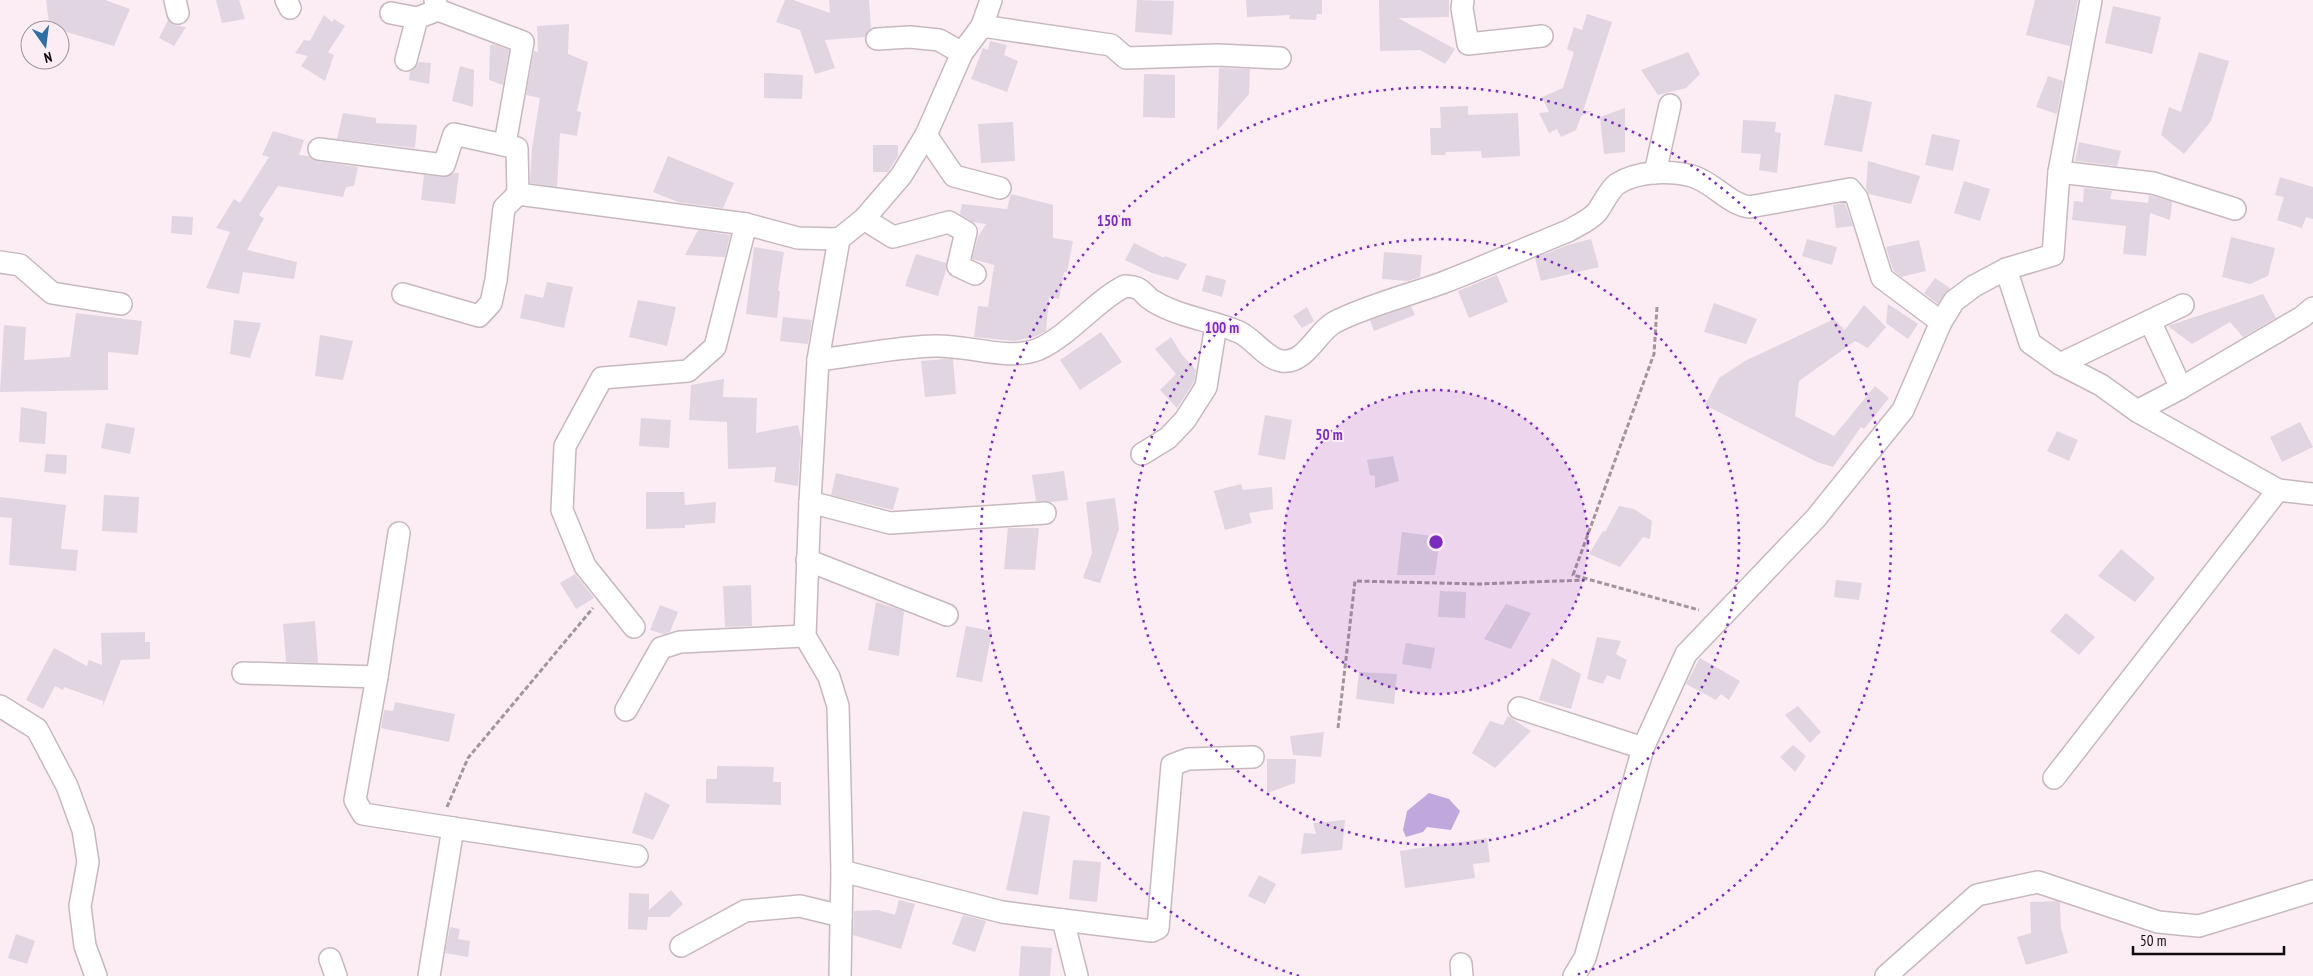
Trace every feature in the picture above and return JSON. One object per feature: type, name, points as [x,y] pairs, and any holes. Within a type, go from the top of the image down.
[{"type":"street","points":[[518,194],[746,224],[798,238],[839,239],[864,219],[901,176],[926,135],[962,53],[982,26],[991,0]]},
{"type":"street","points":[[1463,0],[1462,8],[1468,44],[1542,36]]},
{"type":"street","points":[[1574,976],[1585,958],[1643,748],[1686,654],[1816,518],[1903,410],[1941,322],[1954,301],[1974,286],[2006,269],[2053,255],[2059,172],[2091,0]]},
{"type":"street","points":[[406,60],[417,18],[437,5],[523,42],[505,144]]},
{"type":"street","points":[[391,13],[417,18]]},
{"type":"street","points":[[982,26],[1111,45],[1126,58],[1217,54],[1280,58]]},
{"type":"street","points":[[877,39],[910,37],[939,40],[962,53]]},
{"type":"street","points":[[1655,173],[1670,105]]},
{"type":"street","points":[[319,149],[444,165],[454,134],[517,148],[518,194],[504,208],[496,280],[491,303],[479,316],[403,294]]},
{"type":"street","points":[[926,135],[954,176],[1000,188]]},
{"type":"street","points":[[2059,172],[2153,183],[2235,209]]},
{"type":"street","points":[[818,360],[932,346],[969,348],[1012,354],[1027,353],[1047,344],[1125,286],[1133,286],[1145,292],[1152,300],[1170,309],[1239,332],[1254,341],[1272,358],[1283,361],[1295,359],[1334,322],[1443,282],[1568,231],[1588,221],[1616,185],[1639,176],[1655,173],[1671,173],[1697,178],[1739,205],[1749,207],[1850,189],[1857,198],[1882,278],[1941,322]]},
{"type":"street","points":[[864,219],[893,238],[949,222],[966,232],[958,266],[975,274]]},
{"type":"street","points":[[634,627],[586,566],[562,510],[565,446],[602,378],[688,371],[714,347],[746,224]]},
{"type":"street","points":[[839,239],[818,360],[807,560],[805,636],[829,677],[838,706],[842,870],[840,976]]},
{"type":"street","points":[[0,262],[20,265],[52,293],[121,304]]},
{"type":"street","points":[[2006,269],[2030,343],[2060,364],[2101,386],[2137,411],[2278,490],[2313,494]]},
{"type":"street","points":[[2060,364],[2183,305]]},
{"type":"street","points":[[2137,411],[2181,388],[2302,317],[2313,308]]},
{"type":"street","points":[[2150,321],[2181,388]]},
{"type":"street","points":[[1142,454],[1168,438],[1185,420],[1206,387],[1216,325]]},
{"type":"street","points":[[2054,778],[2278,490]]},
{"type":"street","points":[[810,502],[890,524],[1045,513]]},
{"type":"street","points":[[399,534],[377,677],[355,800],[363,814],[637,856]]},
{"type":"street","points":[[807,560],[948,615]]},
{"type":"street","points":[[626,710],[661,648],[680,642],[805,636]]},
{"type":"street","points":[[243,673],[377,677]]},
{"type":"street","points":[[0,706],[37,729],[67,786],[83,830],[88,862],[80,906],[85,946],[96,976]]},
{"type":"street","points":[[1519,708],[1643,748]]},
{"type":"street","points":[[842,870],[1002,912],[1152,931],[1158,928],[1172,765],[1188,759],[1253,757]]},
{"type":"street","points":[[429,976],[446,827]]},
{"type":"street","points":[[1886,976],[1977,895],[2038,882],[2158,922],[2200,926],[2313,891]]},
{"type":"street","points":[[681,946],[745,911],[800,906],[841,916]]},
{"type":"street","points":[[1063,920],[1077,976]]},
{"type":"path","points":[[1657,307],[1654,354],[1572,575],[1722,617]]},
{"type":"path","points":[[1338,728],[1355,581],[1479,584],[1588,580]]},
{"type":"path","points":[[446,827],[468,758],[607,592]]},
{"type":"shaded area","points":[[1429,793],[1449,799],[1460,811],[1451,830],[1427,827],[1423,832],[1406,837],[1403,830],[1407,811]]},
{"type":"building","points":[[46,0],[105,0],[130,9],[114,46],[70,33],[70,20],[49,20]]},
{"type":"building","points":[[216,0],[239,0],[245,19],[222,23]]},
{"type":"building","points":[[785,0],[793,0],[830,13],[829,0],[869,0],[871,28],[865,37],[825,40],[835,68],[815,74],[800,30],[776,22]]},
{"type":"building","points":[[1137,0],[1174,1],[1172,35],[1135,32]]},
{"type":"building","points":[[1246,0],[1322,0],[1322,14],[1317,14],[1316,20],[1289,19],[1290,15],[1247,17]]},
{"type":"building","points":[[1379,0],[1449,0],[1449,17],[1398,18],[1455,49],[1445,64],[1420,50],[1380,51]]},
{"type":"building","points":[[2035,0],[2078,0],[2070,46],[2026,35]]},
{"type":"building","points":[[2113,6],[2161,17],[2152,54],[2105,43]]},
{"type":"building","points":[[1587,14],[1612,22],[1583,111],[1592,111],[1581,116],[1576,130],[1561,137],[1557,129],[1549,133],[1539,113],[1549,112],[1542,97],[1563,88],[1574,52],[1567,49],[1574,27],[1582,30]]},
{"type":"building","points":[[324,15],[332,22],[334,19],[345,26],[328,52],[334,55],[325,81],[301,66],[308,56],[295,53],[304,40],[310,41]]},
{"type":"building","points":[[168,20],[174,25],[186,27],[174,46],[159,38]]},
{"type":"building","points":[[569,24],[568,54],[588,62],[577,111],[581,112],[577,136],[560,133],[557,187],[530,183],[532,148],[540,98],[526,95],[534,51],[538,52],[537,26]]},
{"type":"building","points":[[990,41],[1007,45],[1004,55],[1018,61],[1007,92],[971,79],[983,48],[988,50]]},
{"type":"building","points":[[493,44],[509,50],[503,85],[489,80],[490,46]]},
{"type":"building","points":[[1688,52],[1700,74],[1686,88],[1658,95],[1641,70]]},
{"type":"building","points":[[2199,52],[2229,61],[2211,121],[2184,154],[2161,135],[2169,107],[2181,112]]},
{"type":"building","points":[[419,62],[431,63],[429,84],[409,80],[410,72]]},
{"type":"building","points":[[460,66],[474,70],[473,107],[452,101]]},
{"type":"building","points":[[1219,68],[1250,69],[1249,94],[1217,131]]},
{"type":"building","points":[[764,73],[803,75],[802,99],[764,98]]},
{"type":"building","points":[[1144,74],[1175,75],[1175,118],[1143,117]]},
{"type":"building","points":[[2048,76],[2063,81],[2057,114],[2036,107]]},
{"type":"building","points":[[1835,94],[1872,102],[1862,152],[1824,145]]},
{"type":"building","points":[[1468,106],[1468,115],[1518,113],[1520,156],[1482,158],[1481,151],[1446,152],[1445,155],[1431,155],[1430,128],[1441,128],[1440,107]]},
{"type":"building","points":[[1625,108],[1625,152],[1604,154],[1600,117]]},
{"type":"building","points":[[343,113],[376,118],[376,123],[417,125],[415,148],[337,139]]},
{"type":"building","points":[[1743,120],[1776,122],[1775,132],[1781,133],[1777,173],[1759,170],[1761,154],[1741,153]]},
{"type":"building","points":[[1013,122],[1015,161],[981,163],[978,124]]},
{"type":"building","points":[[273,131],[304,140],[299,155],[309,156],[317,161],[358,167],[354,186],[346,187],[343,197],[278,186],[259,215],[264,218],[247,250],[297,262],[294,279],[243,272],[239,294],[206,288],[230,232],[216,228],[234,199],[240,203],[269,157],[262,155]]},
{"type":"building","points":[[1932,134],[1960,140],[1953,171],[1925,165]]},
{"type":"building","points":[[2079,142],[2121,151],[2117,166],[2075,161]]},
{"type":"building","points":[[873,145],[898,145],[898,156],[888,172],[873,172]]},
{"type":"building","points":[[668,156],[734,183],[723,208],[678,202],[653,192]]},
{"type":"building","points":[[1868,161],[1920,176],[1911,204],[1869,194],[1866,189]]},
{"type":"building","points":[[459,173],[455,204],[421,200],[424,175],[443,177]]},
{"type":"building","points":[[2280,177],[2313,187],[2313,219],[2306,217],[2302,228],[2277,220],[2284,197],[2275,195]]},
{"type":"building","points":[[1964,181],[1990,189],[1980,221],[1954,213]]},
{"type":"building","points":[[2084,188],[2112,191],[2110,199],[2148,203],[2149,195],[2172,202],[2170,220],[2150,213],[2146,256],[2123,254],[2126,226],[2072,220],[2074,201],[2083,202]]},
{"type":"building","points":[[1011,194],[1053,205],[1053,238],[1073,241],[1067,272],[1064,272],[1059,299],[1049,297],[1046,331],[1034,337],[1014,341],[974,337],[978,306],[988,307],[994,265],[972,259],[978,237],[986,224],[973,222],[960,214],[962,204],[1007,209]]},
{"type":"building","points":[[1845,203],[1853,226],[1836,228],[1833,205]]},
{"type":"building","points":[[172,216],[193,217],[192,235],[171,233]]},
{"type":"building","points":[[698,230],[730,235],[725,257],[685,255]]},
{"type":"building","points":[[2231,237],[2275,248],[2268,276],[2250,284],[2222,277]]},
{"type":"building","points":[[1591,239],[1599,267],[1541,281],[1535,258],[1568,245]]},
{"type":"building","points":[[1807,239],[1837,247],[1832,265],[1802,256]]},
{"type":"building","points":[[1919,240],[1926,271],[1901,277],[1893,270],[1886,247]]},
{"type":"building","points":[[1134,243],[1164,258],[1165,256],[1187,264],[1178,280],[1152,273],[1125,260]]},
{"type":"building","points":[[754,247],[784,252],[778,291],[780,291],[777,318],[746,314]]},
{"type":"building","points":[[1384,252],[1422,255],[1420,277],[1408,281],[1382,279]]},
{"type":"building","points":[[916,254],[946,263],[946,270],[938,296],[905,286]]},
{"type":"building","points":[[1206,275],[1226,280],[1222,297],[1202,291]]},
{"type":"building","points":[[1497,275],[1508,302],[1469,318],[1458,291]]},
{"type":"building","points":[[1935,278],[1950,288],[1938,304],[1924,293]]},
{"type":"building","points":[[547,282],[573,287],[564,328],[520,318],[525,294],[543,298]]},
{"type":"building","points":[[2263,294],[2276,318],[2243,337],[2230,322],[2192,344],[2168,326]]},
{"type":"building","points":[[638,300],[676,307],[667,346],[629,337]]},
{"type":"building","points":[[1714,303],[1757,319],[1746,344],[1704,332]]},
{"type":"building","points":[[1888,304],[1918,324],[1908,339],[1886,323]]},
{"type":"building","points":[[1864,305],[1886,327],[1868,348],[1855,341],[1799,381],[1795,416],[1834,436],[1875,386],[1889,398],[1864,429],[1861,427],[1833,467],[1817,462],[1705,405],[1719,378],[1745,361],[1834,319],[1845,330]]},
{"type":"building","points":[[1411,306],[1415,315],[1374,331],[1370,320]]},
{"type":"building","points":[[1307,307],[1314,321],[1302,328],[1293,316]]},
{"type":"building","points":[[76,313],[142,321],[138,355],[108,352],[108,390],[0,392],[4,325],[26,327],[24,360],[70,357]]},
{"type":"building","points":[[783,317],[812,320],[808,344],[780,341]]},
{"type":"building","points":[[234,320],[261,323],[250,358],[230,354]]},
{"type":"building","points":[[1101,332],[1122,362],[1080,390],[1060,360]]},
{"type":"building","points":[[320,335],[353,341],[343,380],[315,376]]},
{"type":"building","points":[[1171,337],[1182,355],[1196,370],[1194,382],[1177,408],[1160,390],[1176,374],[1155,349]]},
{"type":"building","points":[[953,359],[956,394],[925,397],[921,361]]},
{"type":"building","points":[[724,379],[723,397],[757,398],[756,433],[798,425],[801,439],[798,486],[774,482],[776,467],[728,469],[727,422],[689,420],[691,385]]},
{"type":"building","points":[[21,407],[47,412],[45,444],[19,442]]},
{"type":"building","points":[[1265,415],[1292,420],[1285,460],[1258,455]]},
{"type":"building","points":[[641,418],[671,420],[669,448],[639,446]]},
{"type":"building","points":[[2300,422],[2313,447],[2282,462],[2270,437]]},
{"type":"building","points":[[106,423],[135,428],[130,454],[101,448]]},
{"type":"building","points":[[2057,431],[2078,440],[2069,461],[2047,451]]},
{"type":"building","points":[[46,454],[67,455],[66,474],[44,472]]},
{"type":"building","points":[[1393,456],[1399,481],[1375,488],[1375,476],[1370,475],[1367,460]]},
{"type":"building","points":[[1064,471],[1068,500],[1036,501],[1032,475]]},
{"type":"building","points":[[836,473],[899,488],[893,510],[831,495]]},
{"type":"building","points":[[1241,484],[1243,490],[1272,487],[1273,509],[1249,513],[1252,523],[1225,530],[1214,491]]},
{"type":"building","points":[[646,492],[684,492],[685,505],[716,502],[715,523],[685,525],[685,528],[646,529]]},
{"type":"building","points":[[104,495],[139,497],[137,533],[102,531]]},
{"type":"building","points":[[0,497],[66,505],[61,549],[78,550],[76,571],[9,565],[12,518],[0,517]]},
{"type":"building","points":[[1115,498],[1119,529],[1100,583],[1083,578],[1092,553],[1086,502]]},
{"type":"building","points":[[1619,506],[1634,509],[1652,521],[1650,539],[1643,537],[1620,567],[1589,554],[1603,531],[1605,532]]},
{"type":"building","points":[[1008,528],[1039,528],[1035,570],[1004,569]]},
{"type":"building","points":[[1402,532],[1440,537],[1435,575],[1397,575]]},
{"type":"building","points":[[2121,549],[2155,578],[2135,602],[2098,576]]},
{"type":"building","points":[[575,574],[594,598],[576,609],[560,583]]},
{"type":"building","points":[[1836,580],[1862,583],[1859,600],[1834,597]]},
{"type":"building","points":[[751,585],[752,626],[725,627],[723,586]]},
{"type":"building","points":[[1440,591],[1466,592],[1465,618],[1438,617]]},
{"type":"building","points":[[876,602],[904,611],[899,656],[868,650]]},
{"type":"building","points":[[1506,604],[1531,613],[1511,649],[1484,639]]},
{"type":"building","points":[[660,605],[678,612],[670,632],[663,634],[650,630]]},
{"type":"building","points":[[2066,613],[2095,637],[2079,655],[2050,631]]},
{"type":"building","points":[[315,621],[318,663],[286,662],[283,624]]},
{"type":"building","points":[[966,626],[992,631],[982,682],[956,677]]},
{"type":"building","points":[[145,632],[145,642],[150,642],[150,659],[121,660],[103,706],[103,701],[64,687],[63,690],[55,686],[43,709],[26,700],[54,648],[87,666],[89,660],[102,665],[101,633]]},
{"type":"building","points":[[1597,637],[1621,641],[1616,654],[1627,660],[1620,680],[1607,675],[1603,684],[1587,679]]},
{"type":"building","points":[[1406,643],[1435,648],[1431,669],[1402,664]]},
{"type":"building","points":[[1552,658],[1581,674],[1571,709],[1539,700]]},
{"type":"building","points":[[1700,658],[1740,681],[1729,700],[1721,694],[1716,700],[1686,684]]},
{"type":"building","points":[[1359,672],[1397,674],[1394,704],[1356,699]]},
{"type":"building","points":[[395,702],[455,714],[449,742],[381,728],[384,710],[393,711]]},
{"type":"building","points":[[1798,706],[1821,732],[1810,743],[1785,715]]},
{"type":"building","points":[[1508,716],[1531,731],[1495,768],[1472,753],[1490,721],[1503,725]]},
{"type":"building","points":[[1324,732],[1321,757],[1293,755],[1290,736]]},
{"type":"building","points":[[1793,745],[1806,756],[1795,772],[1780,757]]},
{"type":"building","points":[[1267,759],[1296,759],[1295,783],[1267,793]]},
{"type":"building","points":[[717,766],[774,767],[773,782],[781,782],[781,805],[706,803],[706,779],[717,779]]},
{"type":"building","points":[[645,792],[670,805],[653,840],[632,833]]},
{"type":"building","points":[[1023,811],[1050,816],[1038,895],[1006,890]]},
{"type":"building","points":[[1345,820],[1342,850],[1301,854],[1304,833],[1316,834],[1313,823]]},
{"type":"building","points":[[1487,838],[1490,862],[1473,864],[1475,878],[1405,888],[1400,851]]},
{"type":"building","points":[[1073,860],[1101,862],[1097,902],[1069,899]]},
{"type":"building","points":[[1259,875],[1276,884],[1265,904],[1248,896]]},
{"type":"building","points":[[671,890],[683,904],[669,917],[648,917],[647,930],[628,929],[629,893],[649,894],[649,910]]},
{"type":"building","points":[[899,900],[915,904],[901,949],[853,935],[854,911],[878,910],[895,915]]},
{"type":"building","points":[[2057,901],[2060,903],[2061,928],[2068,953],[2026,965],[2017,937],[2031,933],[2030,902]]},
{"type":"building","points":[[963,915],[986,921],[975,952],[952,944]]},
{"type":"building","points":[[450,927],[460,929],[458,939],[470,941],[468,957],[445,953]]},
{"type":"building","points":[[16,934],[35,941],[27,964],[8,958]]},
{"type":"building","points":[[1021,946],[1052,948],[1050,976],[1019,976]]}]
